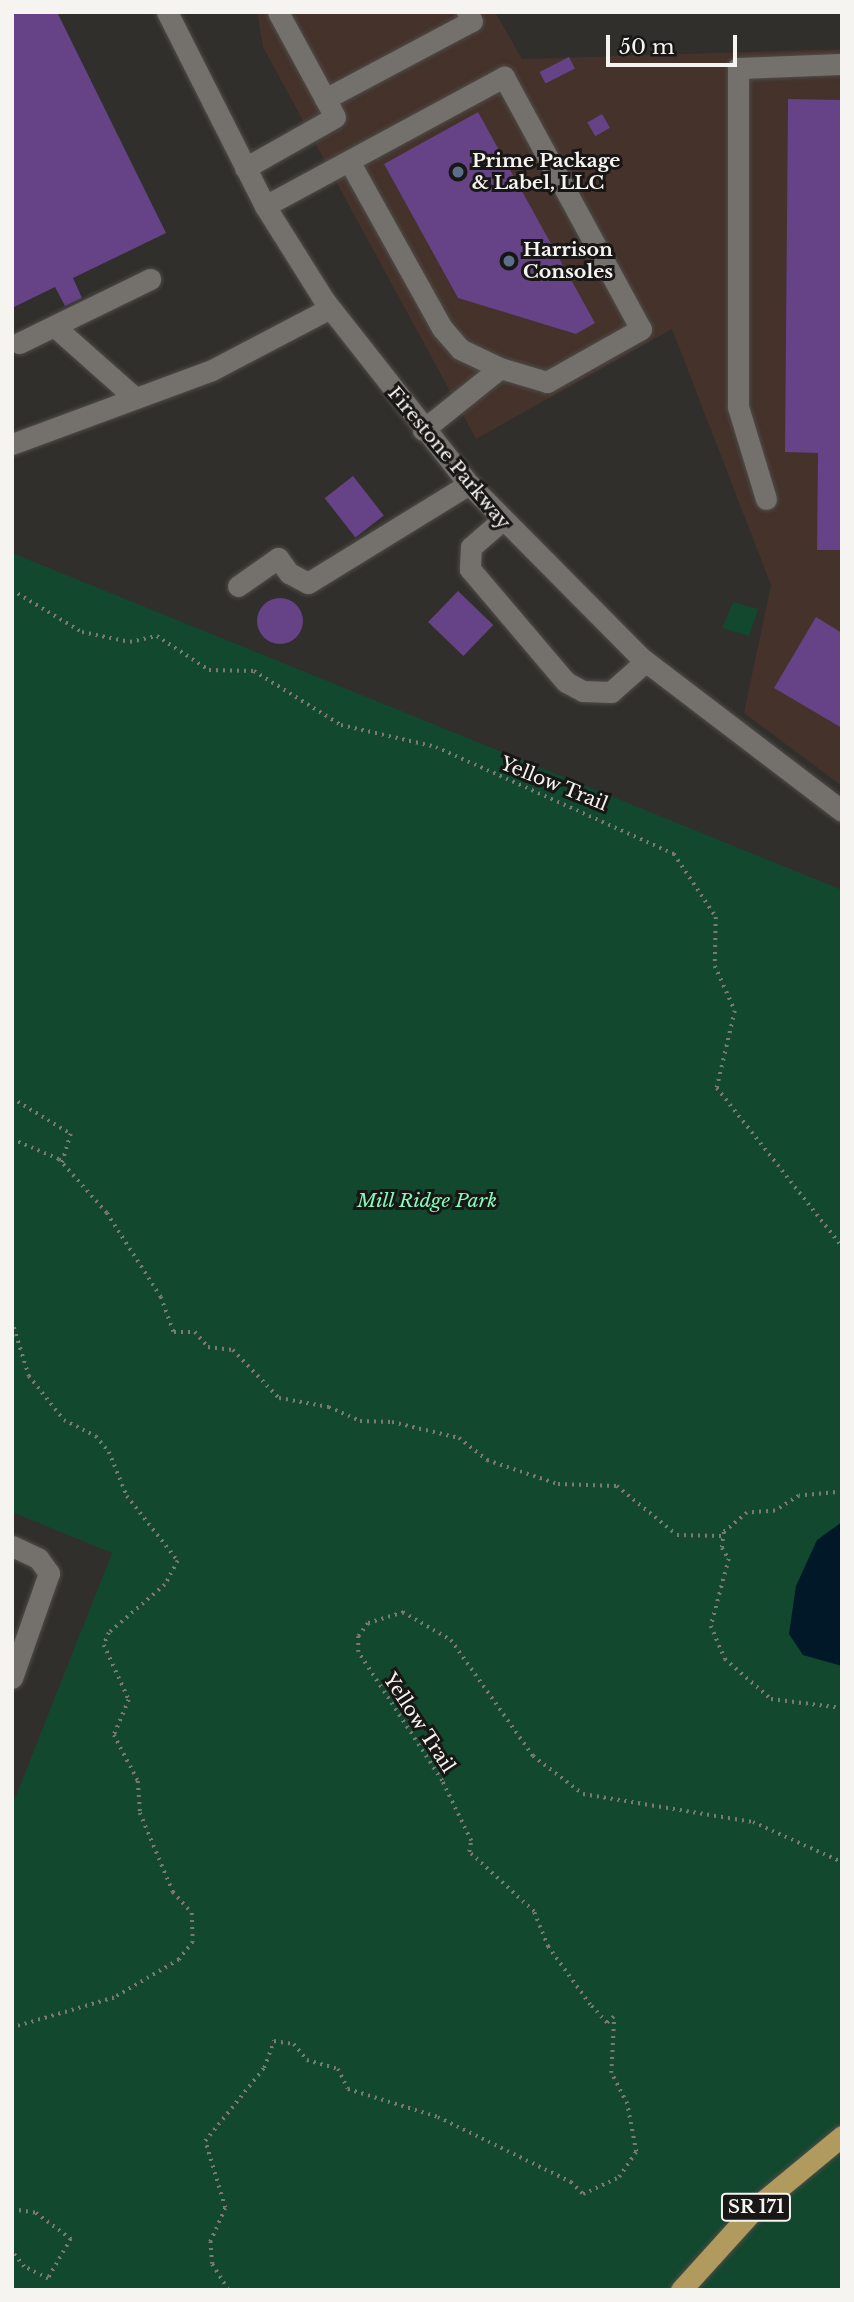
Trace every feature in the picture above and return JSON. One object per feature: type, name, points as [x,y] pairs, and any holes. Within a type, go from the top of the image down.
[{"type":"main road","name":"SR 171","points":[[681,2290],[755,2208],[842,2136]]},
{"type":"street","name":"Firestone Parkway","points":[[167,12],[265,206],[330,307],[469,484],[501,521],[645,662],[842,811]]},
{"type":"street","points":[[245,168],[334,117],[278,12]]},
{"type":"street","points":[[324,99],[472,21],[467,12]]},
{"type":"street","points":[[766,499],[738,407],[738,68],[842,64]]},
{"type":"street","points":[[265,206],[505,77],[641,329],[547,382],[500,368],[460,349],[442,328],[349,161]]},
{"type":"street","points":[[19,343],[150,279]]},
{"type":"street","points":[[12,444],[234,360],[330,307]]},
{"type":"street","points":[[54,326],[135,398]]},
{"type":"street","points":[[424,430],[500,368]]},
{"type":"street","points":[[238,586],[278,558],[289,573],[309,583],[469,484]]},
{"type":"street","points":[[501,521],[471,547],[470,569],[566,682],[583,691],[611,692],[645,662]]},
{"type":"street","points":[[12,1546],[46,1565],[49,1582],[12,1678]]},
{"type":"path","name":"Yellow Trail","points":[[12,590],[82,632],[130,642],[157,636],[209,670],[254,671],[341,726],[436,747],[674,854],[716,917],[715,966],[735,1011],[717,1088],[842,1246]]},
{"type":"path","points":[[12,1098],[71,1134],[62,1163]]},
{"type":"path","points":[[12,1139],[62,1163],[122,1231],[161,1297],[169,1327],[195,1332],[208,1346],[233,1350],[279,1398],[329,1407],[360,1422],[392,1422],[458,1438],[486,1460],[558,1484],[617,1486],[677,1535],[722,1536],[747,1513],[775,1511],[799,1496],[842,1492]]},
{"type":"path","points":[[12,1321],[29,1376],[64,1420],[96,1437],[109,1452],[127,1496],[178,1562],[166,1585],[109,1633],[104,1645],[129,1700],[114,1735],[138,1781],[140,1813],[173,1892],[192,1913],[193,1942],[180,1960],[114,1998],[12,2028]]},
{"type":"path","points":[[722,1536],[729,1559],[710,1626],[725,1659],[771,1699],[842,1708]]},
{"type":"path","name":"Yellow Trail","points":[[228,2290],[212,2264],[210,2242],[225,2208],[205,2141],[264,2068],[274,2041],[294,2044],[307,2060],[338,2069],[348,2089],[438,2117],[571,2182],[583,2194],[618,2177],[636,2152],[627,2104],[611,2073],[614,2017],[607,2023],[590,2005],[548,1947],[534,1912],[469,1852],[471,1841],[442,1781],[358,1652],[358,1636],[368,1623],[404,1612],[451,1640],[533,1755],[583,1794],[753,1822],[842,1863]]},
{"type":"path","points":[[12,2209],[36,2213],[71,2239],[48,2279],[24,2267],[12,2252]]},
{"type":"shaded area","points":[[257,12],[495,12],[522,59],[842,49],[842,786],[744,713],[771,585],[672,329],[476,439],[263,47]]},
{"type":"green space","name":"Mill Ridge Park","points":[[12,553],[842,890],[842,2290],[12,2290],[12,1806],[112,1553],[12,1512]]},
{"type":"green space","points":[[733,602],[758,609],[749,636],[722,628]]},
{"type":"water","points":[[842,1522],[842,1666],[803,1655],[789,1634],[796,1586],[817,1540]]},
{"type":"building","points":[[12,12],[57,12],[166,233],[73,278],[82,298],[65,306],[55,287],[12,308]]},
{"type":"building","points":[[569,57],[575,69],[545,84],[540,72]]},
{"type":"building","points":[[788,99],[842,100],[842,550],[817,550],[818,453],[785,452]]},
{"type":"building","points":[[478,112],[595,323],[576,334],[458,298],[384,164]]},
{"type":"building","points":[[602,114],[610,128],[595,136],[587,122]]},
{"type":"building","points":[[353,476],[384,515],[355,538],[325,498]]},
{"type":"building","points":[[458,591],[493,625],[463,656],[428,622]]},
{"type":"building","points":[[280,598],[296,605],[303,621],[296,637],[280,644],[264,637],[257,621],[264,605]]},
{"type":"building","points":[[816,617],[842,633],[842,728],[774,688]]},
{"type":"place","name":"Prime Package & Label, LLC","points":[[458,172]]},
{"type":"place","name":"Harrison Consoles","points":[[509,261]]}]
